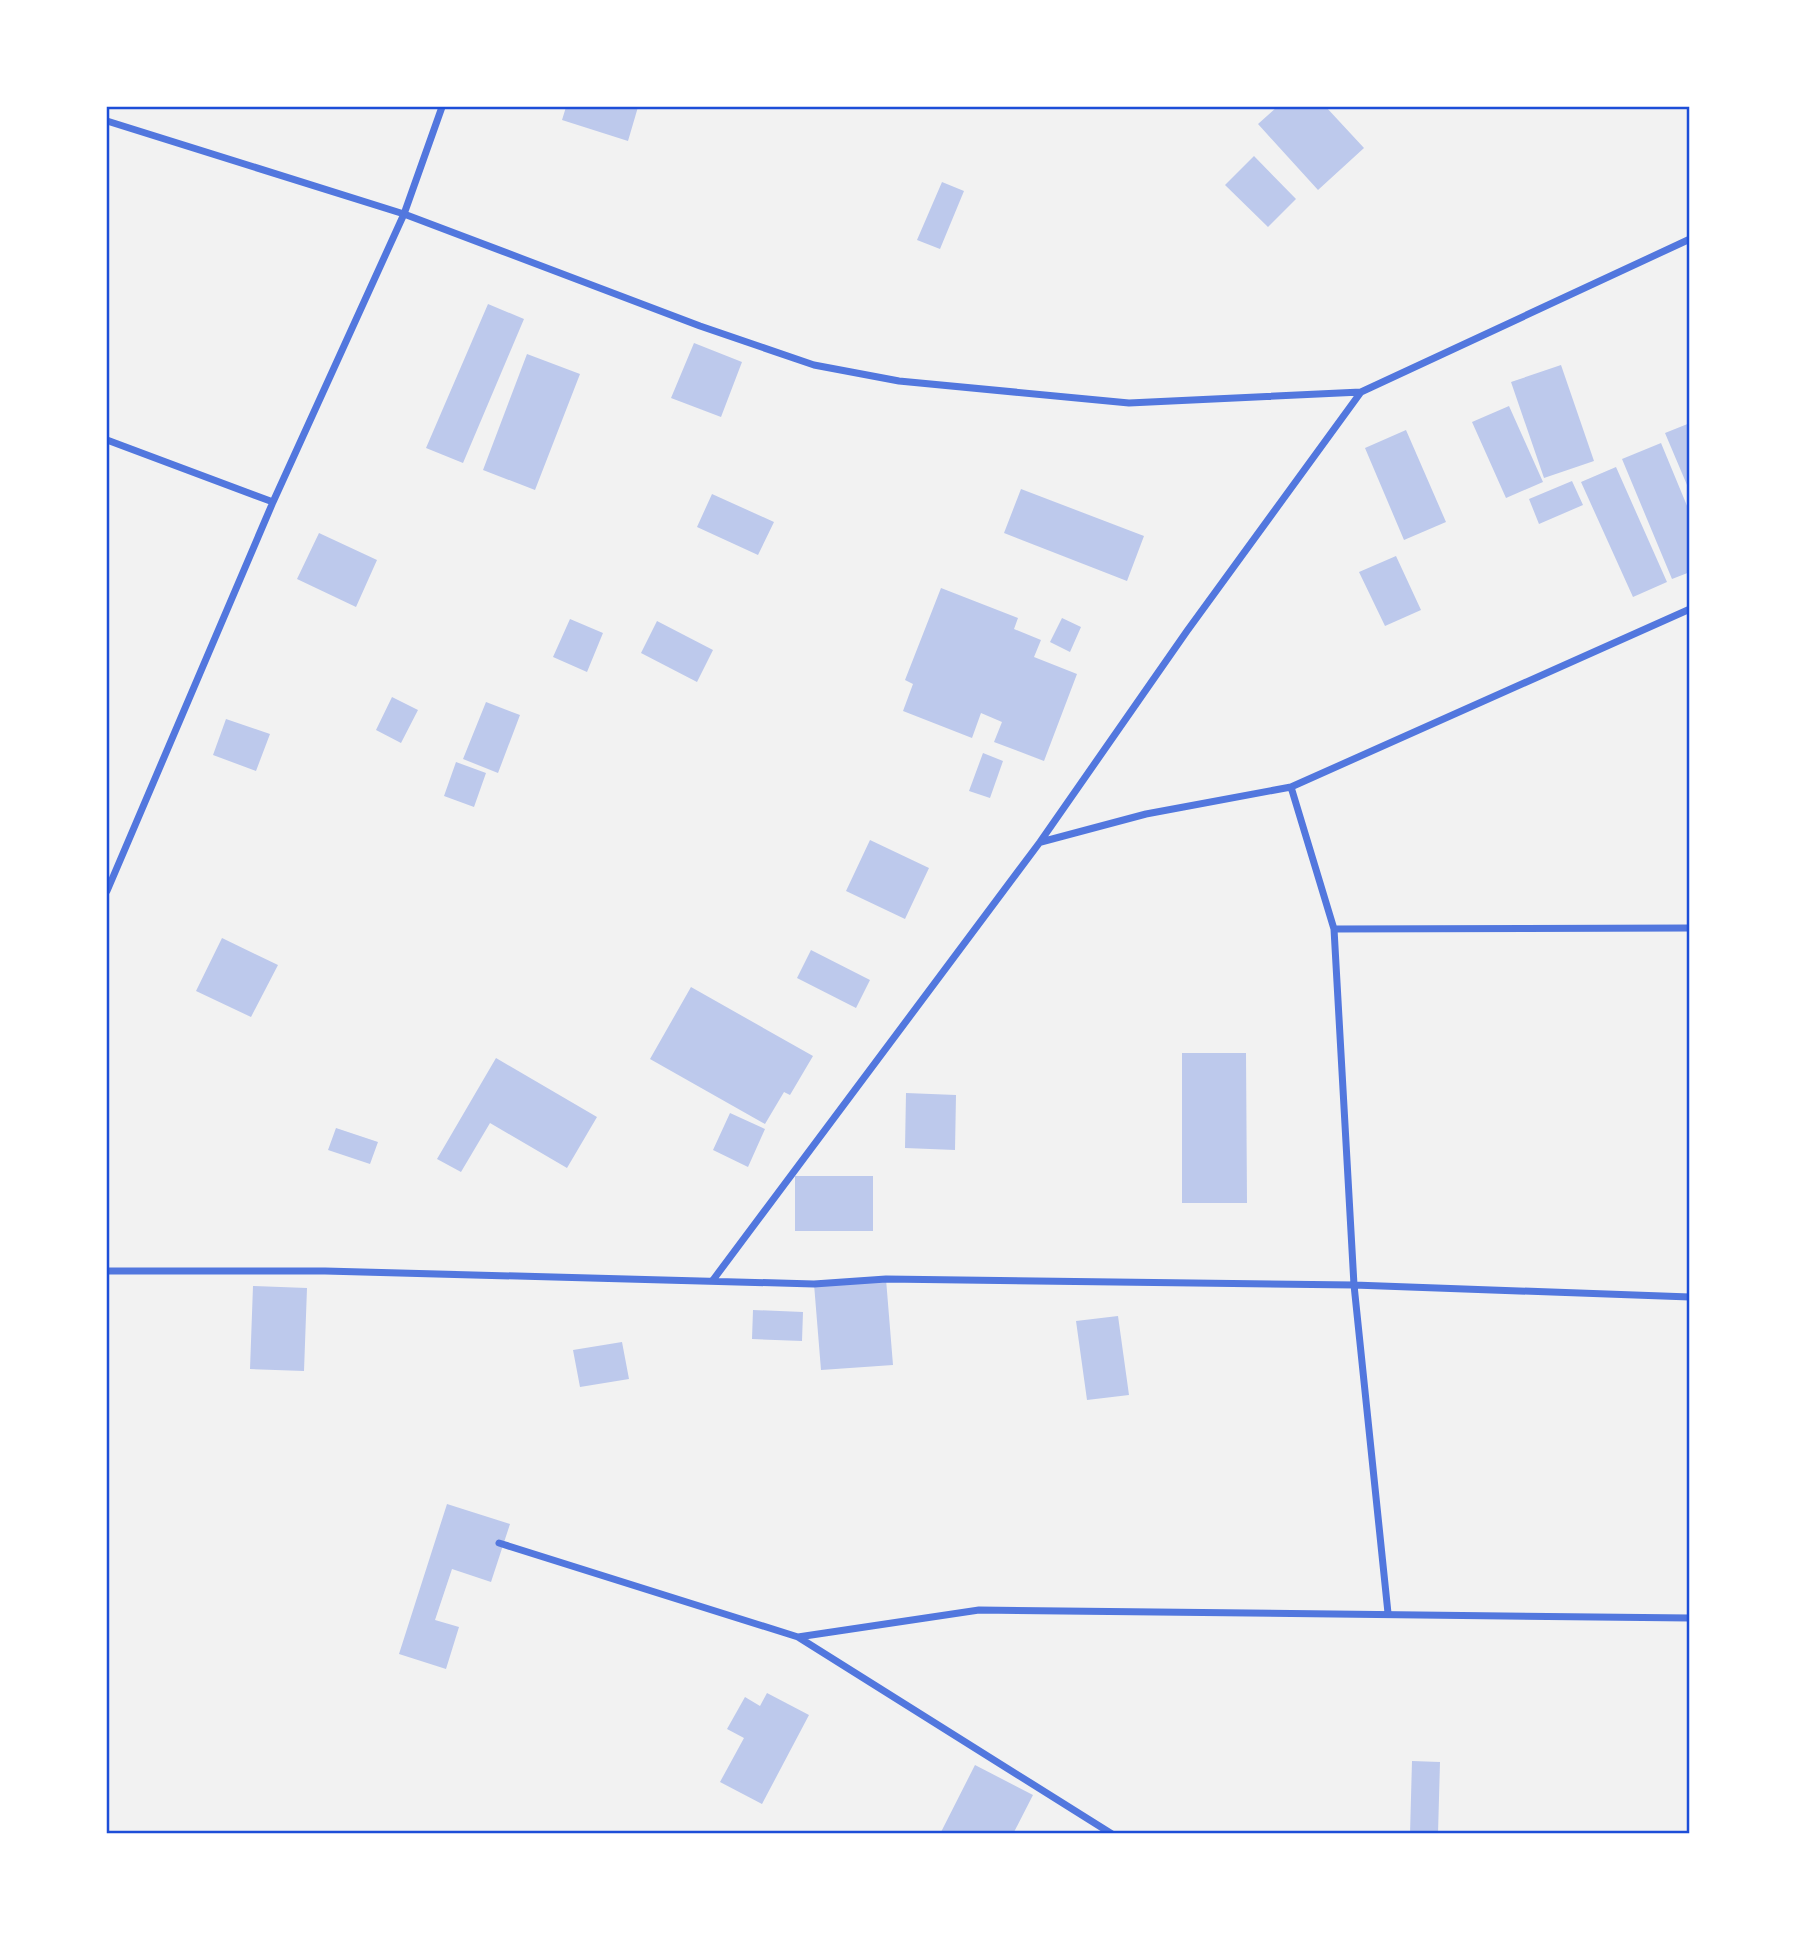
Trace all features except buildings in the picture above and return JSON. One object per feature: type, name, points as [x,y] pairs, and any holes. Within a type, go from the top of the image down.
[{"type":"street","points":[[107,891],[273,502],[404,214],[442,107]]},
{"type":"street","points":[[107,121],[404,214],[700,326],[814,365],[899,381],[1129,403],[1361,392],[1690,239]]},
{"type":"street","points":[[713,1280],[1040,842],[1187,631],[1361,392]]},
{"type":"street","points":[[107,440],[273,502]]},
{"type":"street","points":[[1040,842],[1146,814],[1291,787],[1690,609]]},
{"type":"street","points":[[1291,787],[1335,929],[1354,1285],[1388,1613]]},
{"type":"street","points":[[1335,929],[1690,928]]},
{"type":"street","points":[[107,1271],[325,1271],[814,1284],[886,1279],[1354,1285],[1690,1297]]},
{"type":"street","points":[[499,1543],[799,1637],[1112,1834]]},
{"type":"street","points":[[799,1637],[979,1610],[1690,1618]]}]
